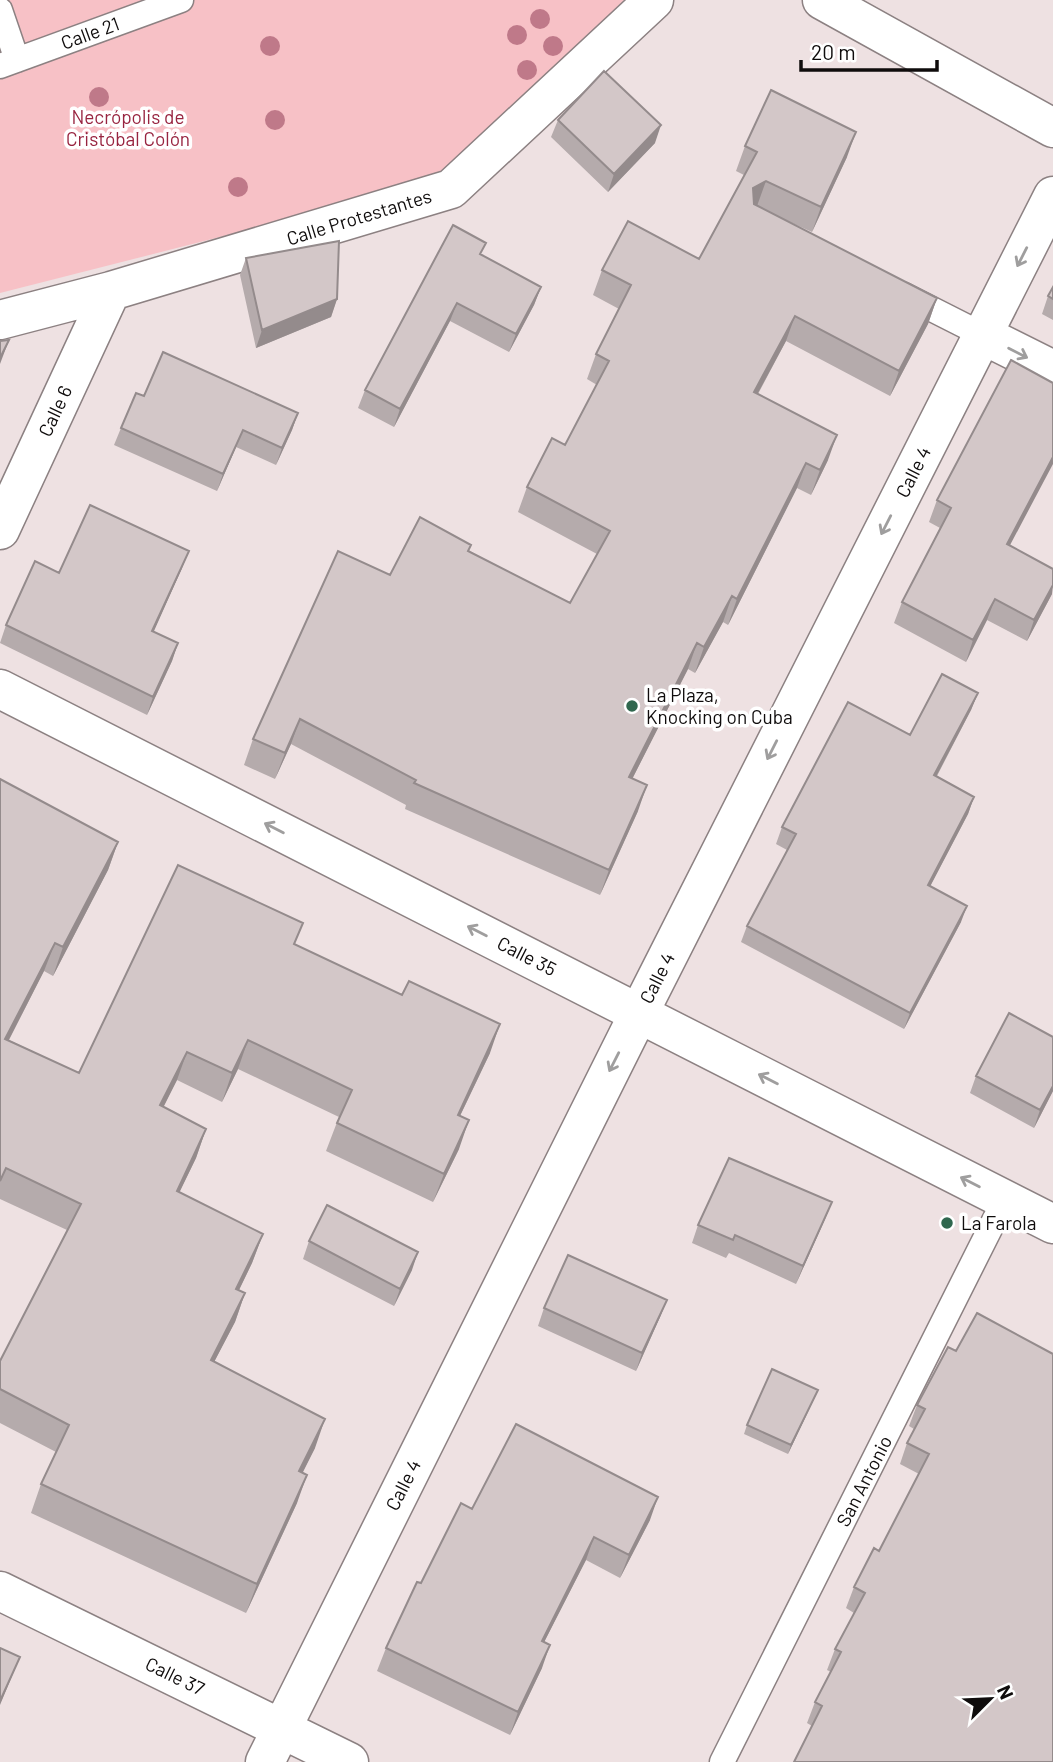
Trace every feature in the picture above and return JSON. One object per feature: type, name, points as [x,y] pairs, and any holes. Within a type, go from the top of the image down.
[{"type":"street","name":"Calle Protestantes","points":[[0,320],[111,291],[451,190],[654,0]]},
{"type":"street","points":[[822,0],[1053,128]]},
{"type":"street","name":"Calle 4","points":[[265,1762],[639,1013],[1053,196]]},
{"type":"street","name":"Calle 6","points":[[0,530],[111,291]]},
{"type":"street","points":[[983,335],[1053,370]]},
{"type":"street","name":"Calle 35","points":[[0,689],[1053,1224]]},
{"type":"street","name":"Calle 37","points":[[0,1591],[349,1762]]},
{"type":"lane","name":"Calle 21","points":[[8,63],[181,0]]},
{"type":"lane","points":[[0,10],[8,63]]},
{"type":"lane","points":[[888,287],[983,335]]},
{"type":"lane","name":"San Antonio","points":[[722,1762],[1005,1199]]},
{"type":"green space","name":"Necrópolis de Cristóbal Colón","points":[[0,0],[624,0],[444,180],[0,293]]},
{"type":"building","points":[[604,71],[661,125],[614,174],[558,120]]},
{"type":"building","points":[[771,90],[856,132],[821,207],[766,181],[753,188],[754,204],[937,298],[899,371],[795,316],[754,392],[837,435],[820,470],[806,463],[737,599],[732,596],[704,647],[697,643],[629,777],[647,785],[609,870],[414,783],[416,780],[300,719],[285,753],[253,739],[338,551],[390,575],[420,517],[471,545],[468,551],[570,603],[610,531],[527,487],[552,438],[565,445],[609,361],[596,354],[631,285],[602,270],[628,221],[699,259],[757,152],[745,146]]},
{"type":"building","points":[[453,225],[486,243],[480,254],[541,287],[516,334],[457,303],[400,409],[365,390]]},
{"type":"building","points":[[339,241],[337,299],[262,330],[246,258]]},
{"type":"building","points":[[9,340],[0,358],[0,341]]},
{"type":"building","points":[[163,352],[298,413],[282,448],[243,430],[223,474],[121,428],[136,393],[144,396]]},
{"type":"building","points":[[1011,360],[1053,383],[1053,457],[1007,544],[1053,569],[1053,585],[1034,620],[995,599],[973,640],[902,602],[951,508],[937,500]]},
{"type":"building","points":[[90,505],[189,551],[152,631],[178,643],[153,697],[6,625],[35,561],[59,573]]},
{"type":"building","points":[[942,674],[978,693],[934,775],[974,797],[928,885],[967,906],[910,1013],[747,926],[796,834],[782,827],[848,702],[910,735]]},
{"type":"building","points":[[0,779],[118,842],[63,947],[55,943],[5,1039],[79,1073],[178,865],[303,923],[294,944],[402,995],[409,981],[500,1024],[458,1115],[469,1120],[444,1174],[337,1123],[352,1090],[248,1040],[232,1073],[187,1052],[160,1105],[206,1129],[177,1191],[263,1234],[236,1289],[245,1293],[211,1360],[325,1419],[299,1471],[307,1475],[257,1584],[41,1484],[69,1425],[0,1389],[0,1361],[81,1204],[6,1168],[0,1181]]},
{"type":"building","points":[[1009,1013],[1053,1037],[1053,1086],[1040,1110],[976,1076]]},
{"type":"building","points":[[729,1158],[832,1202],[803,1266],[735,1235],[733,1240],[698,1225]]},
{"type":"building","points":[[327,1205],[418,1252],[400,1289],[309,1241]]},
{"type":"building","points":[[568,1255],[667,1300],[642,1353],[544,1308]]},
{"type":"building","points":[[977,1313],[1053,1354],[1053,1762],[794,1762],[822,1706],[815,1702],[841,1652],[835,1649],[865,1593],[854,1587],[874,1548],[879,1551],[929,1454],[907,1443],[925,1409],[917,1405],[948,1347],[956,1351]]},
{"type":"building","points":[[772,1369],[818,1390],[791,1445],[747,1425]]},
{"type":"building","points":[[516,1424],[658,1497],[629,1555],[594,1537],[542,1641],[550,1645],[518,1712],[386,1648],[417,1582],[421,1583],[461,1503],[472,1509]]},
{"type":"building","points":[[0,1648],[20,1657],[0,1701]]},
{"type":"place","name":"La Plaza, Knocking on Cuba","points":[[632,706]]},
{"type":"place","name":"La Farola","points":[[947,1223]]}]
